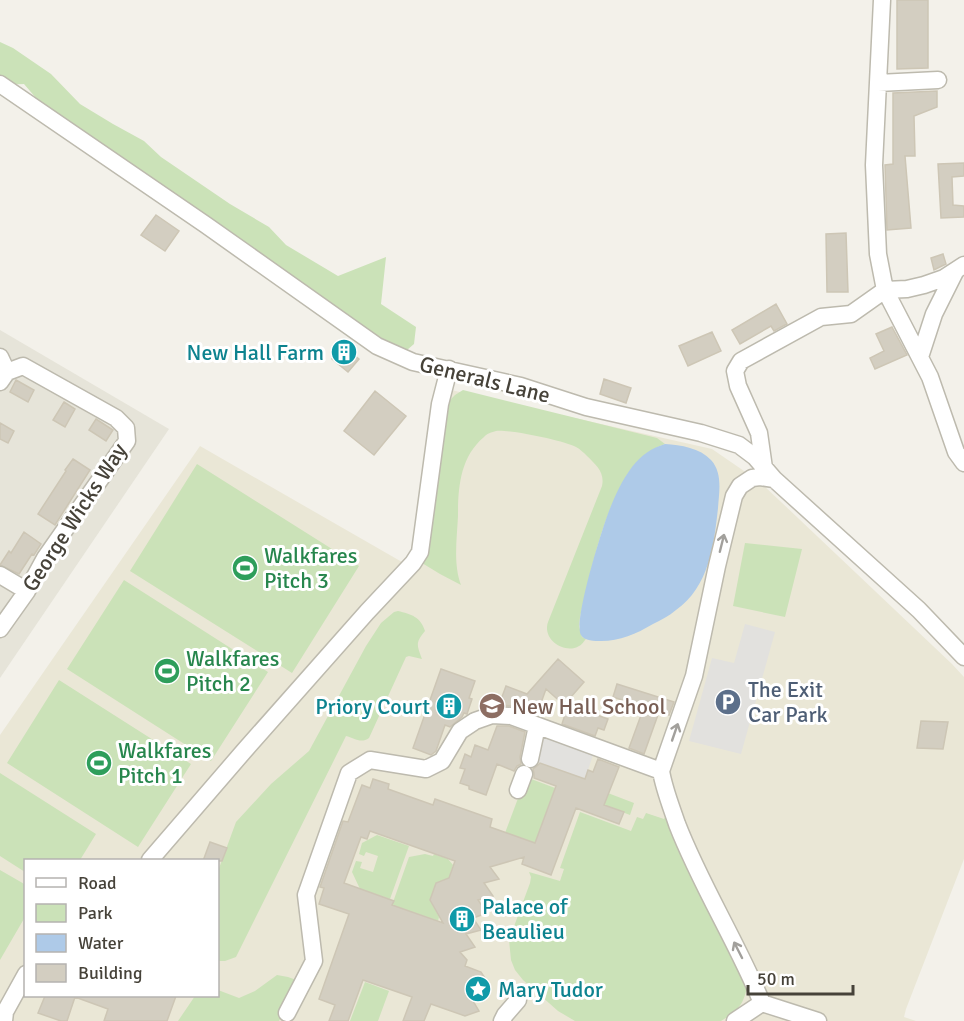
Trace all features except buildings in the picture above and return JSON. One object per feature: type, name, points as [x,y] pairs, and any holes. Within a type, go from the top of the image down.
[{"type":"street","points":[[882,0],[874,165],[878,254],[885,290],[930,377],[956,452],[964,463]]},
{"type":"street","points":[[878,83],[938,80]]},
{"type":"street","name":"Generals Lane","points":[[0,84],[377,346],[413,362],[521,386],[586,407],[701,433],[740,445],[756,457],[769,474],[919,610],[964,657]]},
{"type":"street","points":[[920,357],[934,314],[959,268]]},
{"type":"street","points":[[818,1021],[762,1003],[750,974],[687,849],[663,784],[661,771],[694,676],[734,496],[740,486],[753,478],[769,474],[759,433],[738,386],[735,371],[741,361],[821,317],[851,314],[885,290],[907,289],[924,285],[944,278],[959,268]]},
{"type":"street","points":[[924,285],[934,314]]},
{"type":"street","name":"George Wicks Way","points":[[0,629],[27,591],[45,558],[127,441],[126,428],[116,418],[23,366],[2,370]]},
{"type":"street","points":[[152,859],[420,552],[440,404],[449,369]]},
{"type":"street","points":[[0,575],[27,591]]},
{"type":"street","points":[[287,1013],[314,961],[306,895],[349,773],[370,760],[426,769],[442,761],[460,731],[475,721],[492,715],[511,716],[661,771]]},
{"type":"street","points":[[524,774],[537,726]]},
{"type":"street","points":[[4,1021],[5,1012],[24,978]]},
{"type":"street","points":[[502,1021],[504,1015],[518,1000]]},
{"type":"street","points":[[735,1021],[762,1003]]},
{"type":"shaded area","points":[[0,330],[169,429],[0,678]]},
{"type":"shaded area","name":"New Hall School","points":[[451,390],[712,449],[760,482],[964,677],[964,859],[906,1009],[904,1017],[916,1021],[0,1021],[0,735],[200,446],[402,562],[426,545]]},
{"type":"shaded area","name":"The Exit Car Park","points":[[745,624],[775,632],[741,754],[689,741],[712,658],[734,663]]},
{"type":"shaded area","points":[[536,732],[593,755],[585,779],[526,758]]},
{"type":"green space","points":[[0,42],[13,48],[51,74],[80,104],[144,141],[161,157],[230,204],[269,227],[286,245],[338,276],[386,257],[381,304],[416,327],[414,344],[407,350],[385,345],[48,112],[24,84],[2,85],[0,83]]},
{"type":"green space","points":[[463,390],[657,438],[665,444],[647,453],[635,464],[625,478],[610,510],[595,555],[580,617],[579,626],[582,637],[586,639],[579,646],[568,649],[558,645],[553,642],[547,627],[603,481],[599,469],[576,447],[512,432],[496,431],[486,435],[476,445],[465,463],[460,484],[456,551],[461,585],[422,563],[439,442],[449,401]]},
{"type":"green space","name":"Walkfares Pitch 3","points":[[197,464],[359,566],[292,673],[130,571]]},
{"type":"green space","points":[[745,543],[802,549],[785,617],[733,606]]},
{"type":"green space","name":"Walkfares Pitch 2","points":[[124,580],[268,672],[211,761],[67,669]]},
{"type":"green space","points":[[394,612],[407,613],[421,622],[425,631],[418,644],[422,659],[406,657],[369,738],[360,741],[346,736],[236,957],[219,961],[219,868],[236,822],[271,784],[309,751],[366,646],[381,623]]},
{"type":"green space","name":"Walkfares Pitch 1","points":[[59,680],[191,764],[138,847],[7,763]]},
{"type":"green space","points":[[0,773],[96,834],[81,859],[24,859],[24,871],[0,856]]},
{"type":"green space","points":[[526,777],[555,788],[535,843],[505,833]]},
{"type":"green space","points":[[600,790],[634,803],[630,815],[588,799]]},
{"type":"green space","points":[[580,812],[631,831],[637,817],[643,819],[646,813],[664,819],[666,815],[747,986],[742,1003],[731,1014],[721,1021],[575,1021],[558,1011],[515,970],[511,960],[509,940],[530,883],[529,872],[560,881],[564,869],[560,868]]},
{"type":"green space","points":[[377,835],[409,846],[390,899],[360,889],[352,872],[356,861],[362,862],[360,868],[373,872],[378,856],[366,852],[364,856],[359,854],[362,843]]},
{"type":"green space","points":[[425,854],[433,856],[434,854],[448,859],[453,865],[451,877],[436,883],[430,900],[439,917],[438,921],[392,905],[409,857]]},
{"type":"green space","points":[[0,870],[24,884],[24,919],[0,960]]},
{"type":"green space","points":[[277,975],[299,981],[279,1021],[178,1021],[194,997],[219,997],[219,990],[239,998],[255,991]]},
{"type":"green space","points":[[365,982],[389,991],[378,1021],[350,1021]]},
{"type":"water","points":[[665,444],[684,446],[707,456],[715,465],[719,477],[712,550],[703,577],[687,601],[640,631],[608,641],[587,640],[582,637],[580,627],[584,595],[609,511],[616,494],[635,463],[647,452]]},
{"type":"place","name":"New Hall Farm","points":[[344,352]]},
{"type":"place","name":"Walkfares Pitch 3","points":[[245,568]]},
{"type":"place","name":"Walkfares Pitch 2","points":[[167,671]]},
{"type":"place","name":"The Exit Car Park","points":[[728,702]]},
{"type":"place","name":"Priory Court","points":[[449,706]]},
{"type":"place","name":"New Hall School","points":[[492,706]]},
{"type":"place","name":"Walkfares Pitch 1","points":[[99,763]]},
{"type":"place","name":"Palace of Beaulieu","points":[[462,919]]},
{"type":"place","name":"Mary Tudor","points":[[478,989]]}]
